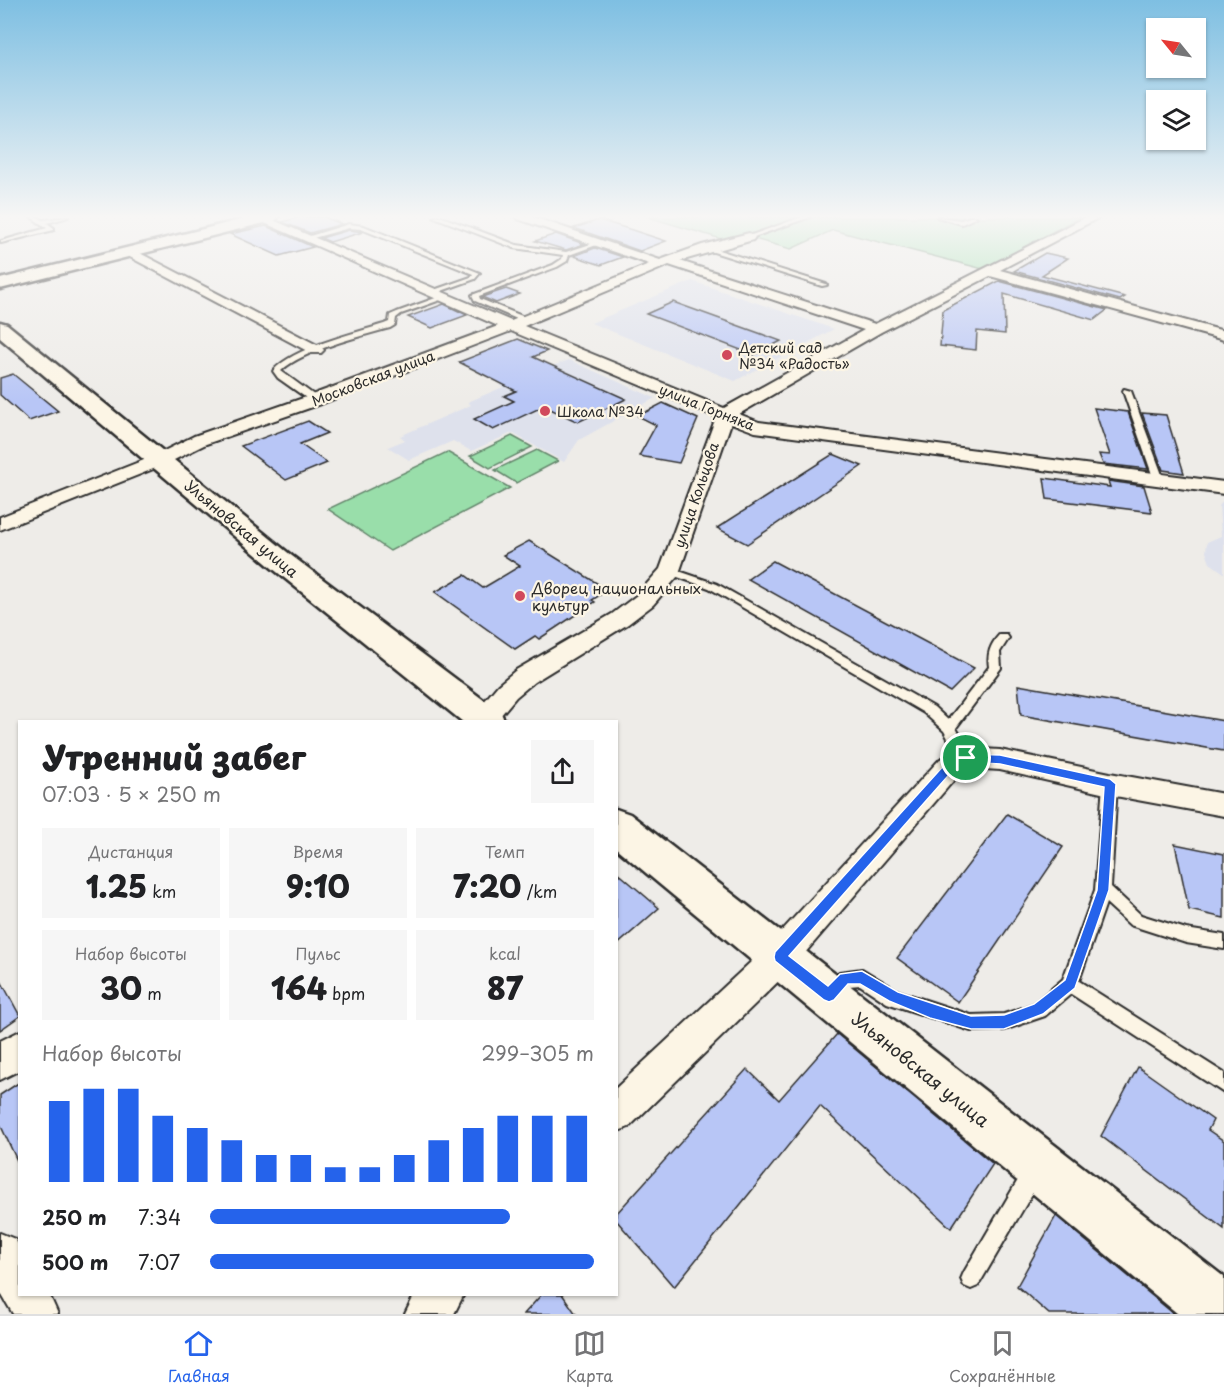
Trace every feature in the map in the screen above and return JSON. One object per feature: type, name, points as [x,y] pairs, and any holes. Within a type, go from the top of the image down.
[{"type":"main road","points":[[0,284],[23,278]]},
{"type":"main road","name":"Ульяновская улица","points":[[0,328],[282,562],[484,720]]},
{"type":"main road","name":"Ульяновская улица","points":[[618,827],[1224,1314]]},
{"type":"street","points":[[179,278],[316,350]]},
{"type":"street","name":"улица Горняка","points":[[399,278],[438,295],[517,323],[755,427],[1224,489]]},
{"type":"street","name":"Московская улица","points":[[0,524],[160,460],[200,440],[315,400],[517,323],[625,278]]},
{"type":"street","points":[[716,278],[876,329]]},
{"type":"street","points":[[725,415],[876,329],[978,278]]},
{"type":"street","points":[[1014,278],[1224,336]]},
{"type":"street","name":"улица Кольцова","points":[[484,720],[507,691],[525,675],[620,619],[645,600],[670,571],[725,415]]},
{"type":"street","points":[[618,1112],[780,957],[950,766],[966,758],[1000,760],[1110,784],[1224,805]]},
{"type":"street","points":[[0,1062],[18,1049]]},
{"type":"street","points":[[0,1254],[18,1283]]},
{"type":"street","points":[[26,1296],[37,1314]]},
{"type":"street","points":[[426,1314],[441,1296]]},
{"type":"lane","points":[[315,400],[281,376],[277,370],[285,362],[392,324],[393,317],[399,313],[472,278]]},
{"type":"lane","points":[[517,323],[477,300],[475,295],[521,278]]},
{"type":"lane","points":[[803,278],[824,285]]},
{"type":"lane","points":[[1127,391],[1159,480]]},
{"type":"lane","points":[[670,571],[713,586],[929,710],[949,728],[966,758]]},
{"type":"lane","points":[[949,728],[995,668],[992,657],[996,646],[1003,638]]},
{"type":"lane","points":[[829,995],[845,978],[862,977],[894,997],[971,1023],[1004,1022],[1038,1010],[1070,984],[1103,890],[1110,784]]},
{"type":"lane","points":[[1103,890],[1136,920],[1186,936],[1224,942]]},
{"type":"lane","points":[[1070,984],[1224,1084]]},
{"type":"lane","points":[[971,1279],[1039,1164]]},
{"type":"shaded area","name":"Детский сад №34 «Радость»","points":[[692,281],[834,329],[735,381],[591,323]]},
{"type":"shaded area","name":"Школа №34","points":[[569,360],[655,398],[579,440],[564,462],[512,433],[471,451],[453,441],[409,460],[388,447],[405,440],[400,436],[471,405],[468,402],[503,387],[500,385]]},
{"type":"shaded area","points":[[1224,500],[1224,573],[1210,563],[1206,552],[1207,542],[1221,536],[1219,506]]},
{"type":"green space","points":[[512,436],[532,447],[490,468],[470,456]]},
{"type":"green space","points":[[537,450],[558,461],[516,483],[495,470]]},
{"type":"green space","points":[[447,452],[510,488],[390,551],[328,509]]},
{"type":"building","points":[[1041,278],[1055,278],[1125,297],[1120,300]]},
{"type":"building","points":[[999,281],[1107,310],[1094,320],[1004,294],[1005,334],[977,331],[976,350],[940,346],[943,310]]},
{"type":"building","points":[[506,289],[520,294],[496,303],[482,297]]},
{"type":"building","points":[[673,302],[781,341],[754,355],[646,314]]},
{"type":"building","points":[[444,304],[467,315],[432,328],[408,317]]},
{"type":"building","points":[[518,339],[547,351],[533,357],[626,399],[578,422],[544,406],[493,430],[474,419],[514,401],[504,396],[516,391],[459,362]]},
{"type":"building","points":[[13,374],[58,411],[29,421],[0,395],[0,378]]},
{"type":"building","points":[[663,403],[698,419],[679,463],[639,456],[656,425],[638,416]]},
{"type":"building","points":[[1094,408],[1128,412],[1148,469],[1103,464],[1099,454],[1110,455]]},
{"type":"building","points":[[1142,413],[1166,415],[1184,473],[1163,470]]},
{"type":"building","points":[[308,421],[327,433],[300,444],[327,463],[286,480],[241,446]]},
{"type":"building","points":[[833,454],[862,466],[747,544],[717,528]]},
{"type":"building","points":[[1044,478],[1110,487],[1108,481],[1144,486],[1152,512],[1047,499]]},
{"type":"building","name":"Дворец национальных культур","points":[[529,541],[608,590],[592,600],[595,602],[539,639],[535,636],[515,649],[435,592],[465,575],[483,588],[520,566],[503,555]]},
{"type":"building","points":[[773,561],[974,668],[950,692],[748,579]]},
{"type":"building","points":[[1018,685],[1224,721],[1224,751],[1021,715]]},
{"type":"building","points":[[1007,814],[1063,847],[958,1002],[897,958]]},
{"type":"building","points":[[1175,844],[1224,854],[1224,918],[1189,910]]},
{"type":"building","points":[[618,873],[659,908],[618,944]]},
{"type":"building","points":[[0,979],[18,1012],[18,1017],[0,1030]]},
{"type":"building","points":[[837,1034],[993,1164],[951,1228],[820,1106],[674,1287],[618,1222],[618,1212],[747,1069],[779,1100]]},
{"type":"building","points":[[1138,1067],[1213,1120],[1208,1130],[1224,1141],[1224,1229],[1101,1136]]},
{"type":"building","points":[[18,1083],[18,1163],[0,1124],[0,1095]]},
{"type":"building","points":[[1056,1216],[1174,1314],[1049,1314],[1017,1286]]},
{"type":"building","points":[[540,1296],[563,1296],[576,1314],[524,1314]]},
{"type":"place","name":"Детский сад №34 «Радость»","points":[[727,355]]},
{"type":"place","name":"Школа №34","points":[[545,411]]},
{"type":"place","name":"Дворец национальных культур","points":[[520,596]]},
{"type":"route","points":[[966,758],[1000,760],[1110,784],[1103,890],[1085,947],[1070,984],[1038,1010],[1004,1022],[971,1023],[930,1011],[894,997],[862,977],[845,978],[829,995],[780,957],[950,766],[966,758]]}]
